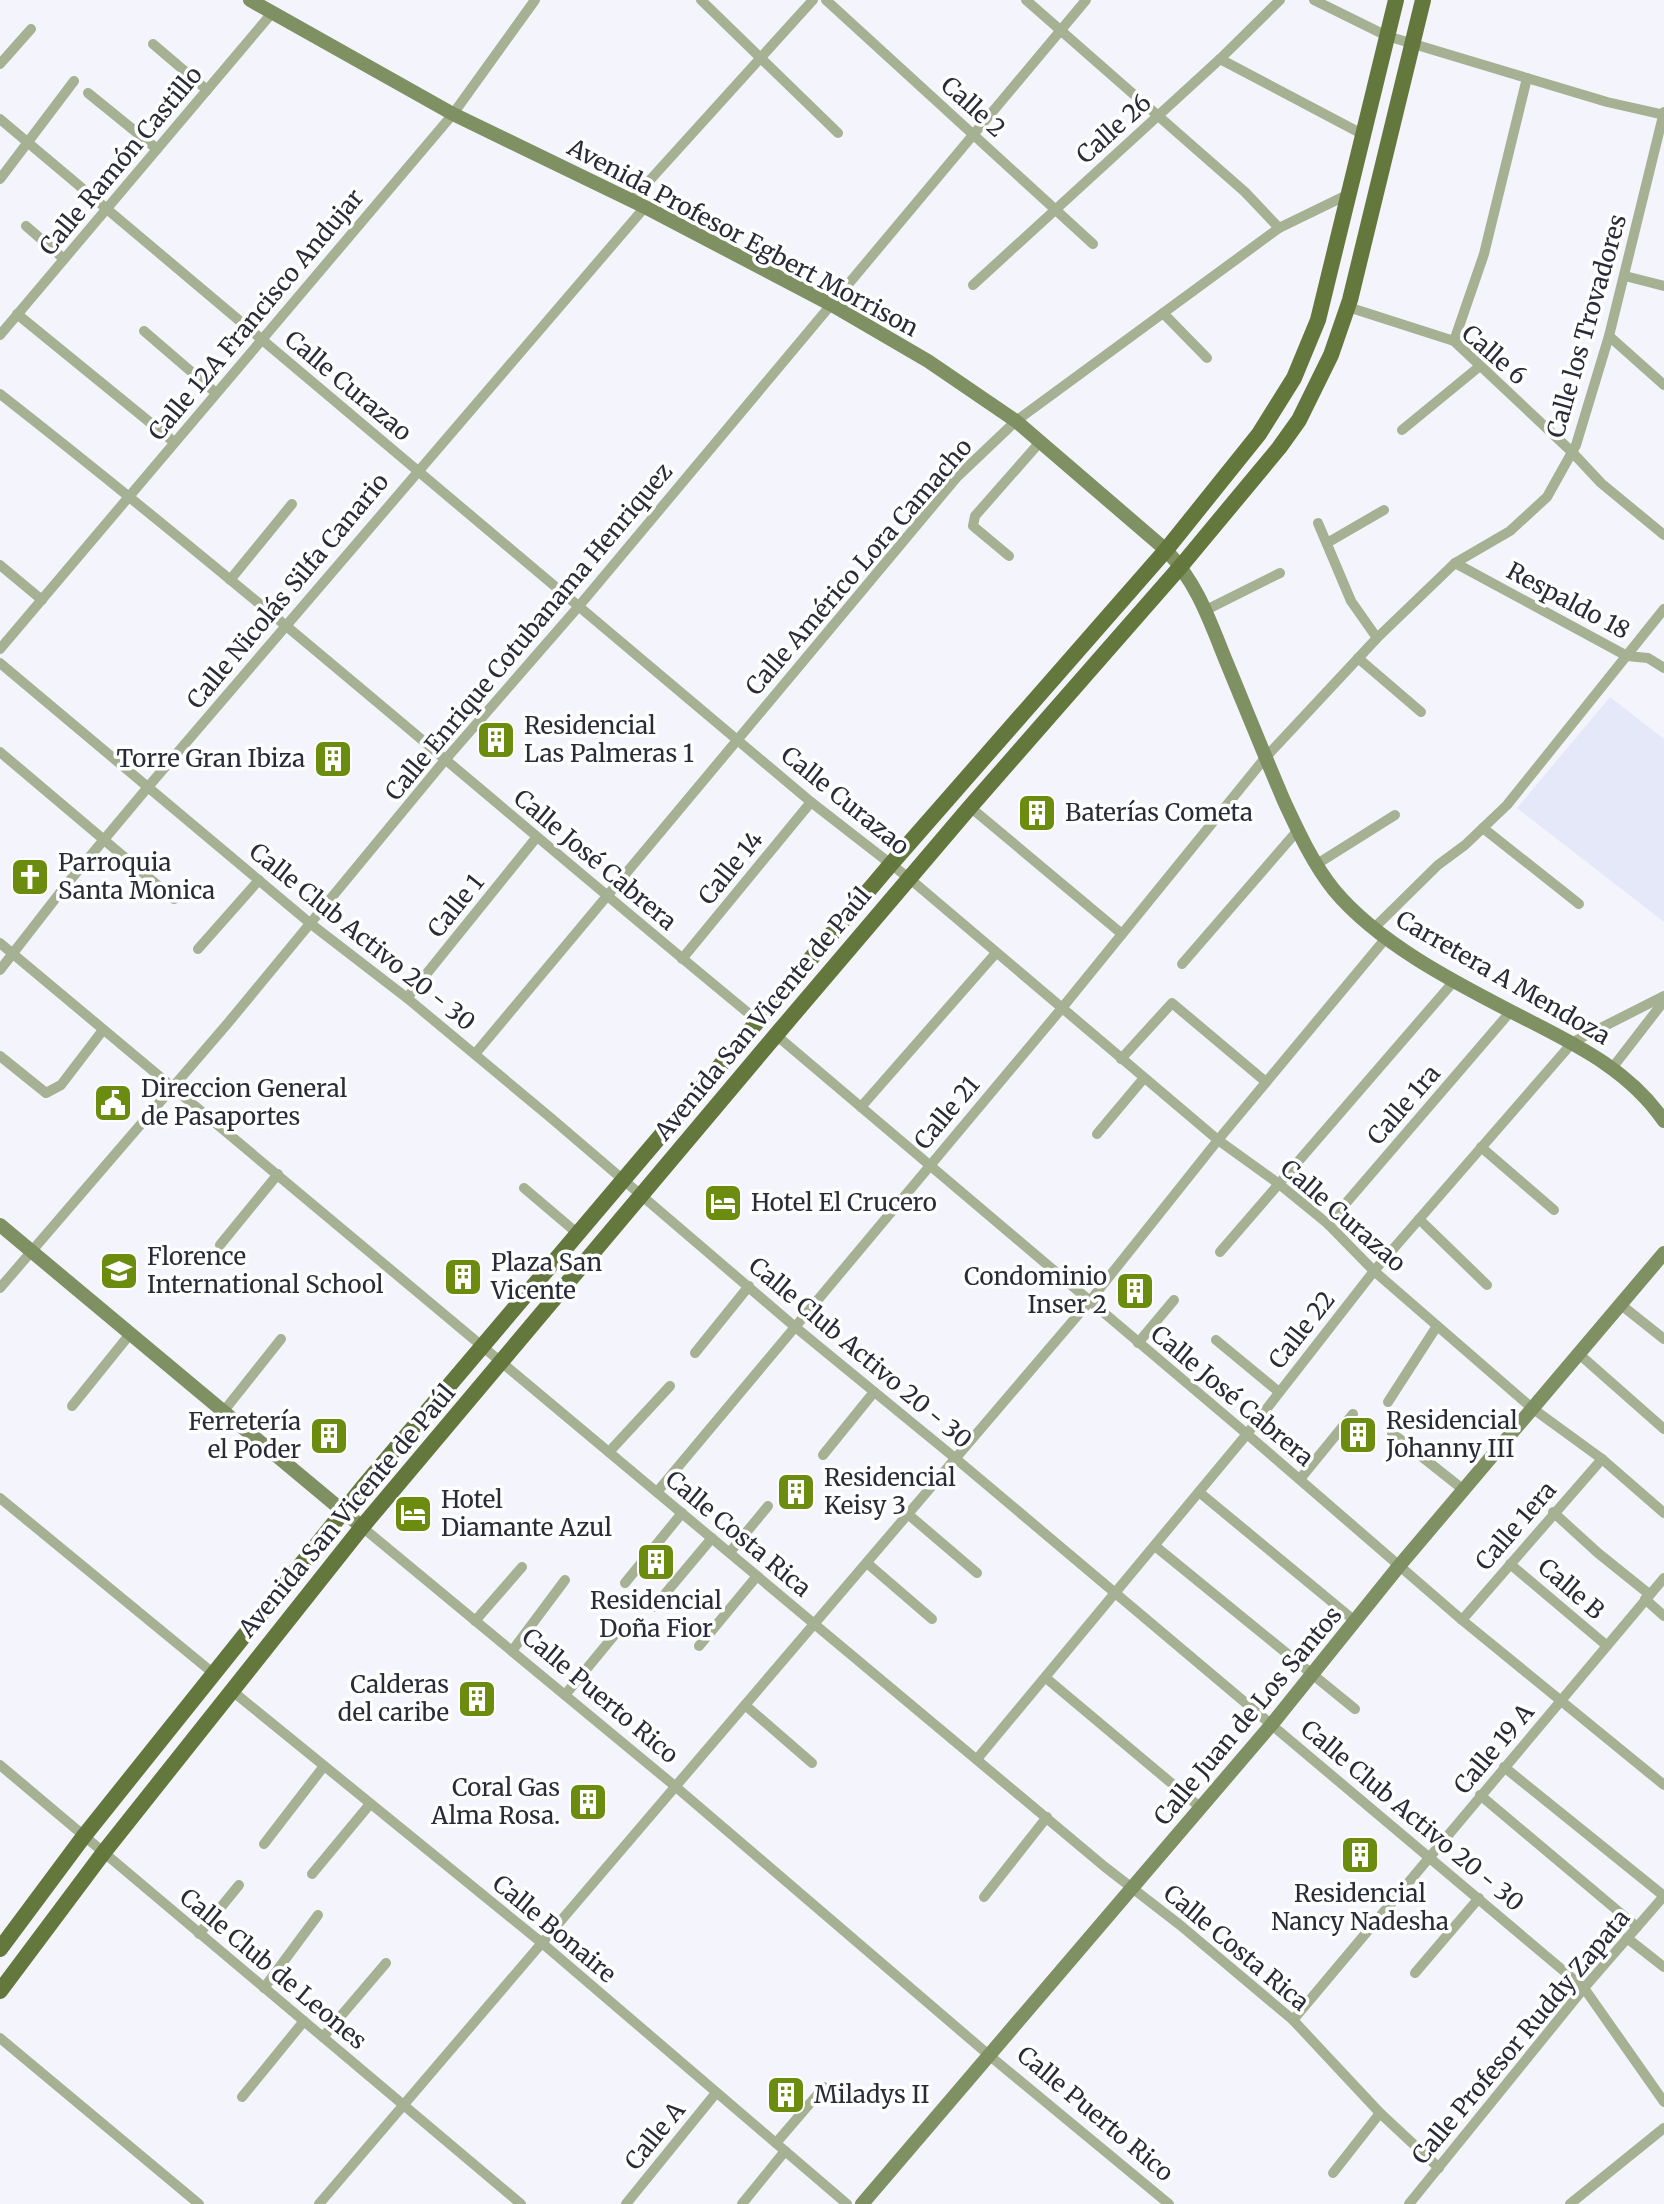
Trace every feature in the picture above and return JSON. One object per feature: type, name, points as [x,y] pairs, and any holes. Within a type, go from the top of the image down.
[{"type":"main road","name":"Avenida San Vicente de Paúl","points":[[0,1949],[84,1836],[213,1673],[481,1345],[891,864],[1166,550],[1259,434],[1294,378],[1318,320],[1396,0]]},
{"type":"main road","name":"Avenida San Vicente de Paúl","points":[[0,1991],[104,1852],[362,1527],[776,1035],[1279,448],[1299,420],[1331,355],[1348,307],[1423,0]]},
{"type":"street","name":"Avenida Profesor Egbert Morrison","points":[[250,0],[453,114],[645,207],[832,305],[928,361],[1016,421],[1181,566]]},
{"type":"street","name":"Calle 12A Francisco Andujar","points":[[0,649],[453,114],[535,0]]},
{"type":"street","points":[[701,0],[838,133]]},
{"type":"street","points":[[631,201],[813,0]]},
{"type":"street","name":"Calle 2","points":[[826,0],[1093,244]]},
{"type":"street","points":[[1026,0],[1245,192],[1279,228]]},
{"type":"street","name":"Calle Enrique Cotubanama Henriquez","points":[[0,1288],[174,1087],[445,760],[579,606],[1086,0]]},
{"type":"street","name":"Calle 26","points":[[973,285],[1220,59],[1280,0]]},
{"type":"street","points":[[1314,0],[1387,36],[1607,102],[1664,114]]},
{"type":"street","name":"Calle Ramón Castillo","points":[[0,335],[272,13]]},
{"type":"street","points":[[0,64],[31,29]]},
{"type":"street","points":[[153,44],[207,90]]},
{"type":"street","points":[[1220,59],[1364,135]]},
{"type":"street","points":[[1454,341],[1484,254],[1527,78]]},
{"type":"street","points":[[0,179],[74,81]]},
{"type":"street","points":[[88,93],[157,149]]},
{"type":"street","name":"Calle los Trovadores","points":[[1265,758],[1377,638],[1455,563],[1510,531],[1547,497],[1572,452],[1609,336],[1664,114]]},
{"type":"street","name":"Calle Curazao","points":[[0,119],[811,802],[910,879],[1218,1140],[1328,1224],[1374,1271],[1532,1408],[1602,1459],[1664,1513]]},
{"type":"street","name":"Calle Américo Lora Camacho","points":[[475,1054],[957,477],[1016,421],[1279,228],[1350,193]]},
{"type":"street","name":"Calle Nicolás Silfa Canario","points":[[0,970],[148,787],[645,207]]},
{"type":"street","points":[[26,226],[64,259]]},
{"type":"street","points":[[1625,276],[1664,286]]},
{"type":"street","name":"Calle 6","points":[[1348,307],[1454,341],[1601,483],[1664,535]]},
{"type":"street","points":[[1163,313],[1207,358]]},
{"type":"street","points":[[17,314],[174,442]]},
{"type":"street","points":[[144,331],[216,393]]},
{"type":"street","points":[[1609,336],[1664,385]]},
{"type":"street","points":[[1402,430],[1480,366]]},
{"type":"street","name":"Calle José Cabrera","points":[[0,394],[129,495],[758,1021]]},
{"type":"street","points":[[1009,556],[973,526],[975,516],[1040,442]]},
{"type":"street","points":[[230,580],[292,504]]},
{"type":"street","points":[[1327,543],[1384,510]]},
{"type":"street","points":[[1318,523],[1351,601],[1377,638]]},
{"type":"street","name":"Respaldo 18","points":[[1455,563],[1627,656],[1648,658],[1664,668]]},
{"type":"street","points":[[0,565],[42,600]]},
{"type":"street","name":"Carretera A Mendoza","points":[[1181,566],[1199,593],[1265,758],[1298,830],[1334,891],[1386,938],[1455,980],[1573,1042],[1613,1067],[1643,1095],[1664,1121]]},
{"type":"street","points":[[1206,610],[1280,573]]},
{"type":"street","points":[[1374,928],[1438,865],[1507,805],[1664,609]]},
{"type":"street","points":[[1358,658],[1421,712]]},
{"type":"street","name":"Calle Club Activo 20 - 30","points":[[0,663],[311,924],[475,1054],[794,1326],[1584,1988],[1664,2102]]},
{"type":"street","points":[[0,752],[174,899]]},
{"type":"street","name":"Calle 21","points":[[657,1492],[1062,1008],[1265,758]]},
{"type":"street","name":"Calle 14","points":[[682,959],[811,802]]},
{"type":"street","points":[[970,807],[1122,934]]},
{"type":"street","points":[[1317,864],[1395,815]]},
{"type":"street","points":[[1483,828],[1579,904]]},
{"type":"street","points":[[1182,964],[1298,830]]},
{"type":"street","name":"Calle 1","points":[[407,998],[536,838]]},
{"type":"street","points":[[198,949],[259,880]]},
{"type":"street","points":[[319,2204],[1089,1302],[1218,1140],[1386,938]]},
{"type":"street","name":"Calle Costa Rica","points":[[0,943],[1293,2020],[1380,2113],[1439,2168]]},
{"type":"street","points":[[861,1107],[996,953]]},
{"type":"street","points":[[1220,1252],[1455,980]]},
{"type":"street","points":[[1573,1042],[1664,998]]},
{"type":"street","points":[[1613,1067],[1664,998]]},
{"type":"street","points":[[1121,1059],[1172,1003],[1266,1082]]},
{"type":"street","name":"Calle 1ra","points":[[1328,1224],[1511,1011]]},
{"type":"street","points":[[0,1056],[46,1093],[61,1085],[103,1030]]},
{"type":"street","name":"Calle José Cabrera","points":[[776,1035],[1462,1620],[1664,1785]]},
{"type":"street","name":"Calle 22","points":[[977,1759],[1247,1434],[1374,1271],[1573,1042]]},
{"type":"street","points":[[1097,1134],[1144,1078]]},
{"type":"street","points":[[1481,1147],[1554,1210]]},
{"type":"street","points":[[220,1245],[278,1174]]},
{"type":"street","points":[[524,1188],[577,1233]]},
{"type":"street","points":[[1419,1219],[1487,1285]]},
{"type":"street","name":"Calle Puerto Rico","points":[[0,1225],[676,1787],[990,2056],[1169,2204]]},
{"type":"street","name":"Calle Juan de Los Santos","points":[[862,2204],[1272,1724],[1399,1566],[1664,1253]]},
{"type":"street","points":[[695,1353],[749,1286]]},
{"type":"street","points":[[1138,1343],[1174,1300]]},
{"type":"street","points":[[1620,1304],[1664,1339]]},
{"type":"street","points":[[1388,1402],[1437,1326]]},
{"type":"street","points":[[72,1406],[130,1334]]},
{"type":"street","points":[[223,1412],[281,1339]]},
{"type":"street","points":[[1216,1340],[1279,1392]]},
{"type":"street","points":[[1579,1354],[1664,1429]]},
{"type":"street","points":[[609,1452],[670,1386]]},
{"type":"street","points":[[823,1455],[874,1392]]},
{"type":"street","points":[[1300,1479],[1353,1414]]},
{"type":"street","points":[[1392,1433],[1465,1491]]},
{"type":"street","name":"Calle 1era","points":[[1462,1620],[1602,1459]]},
{"type":"street","points":[[1199,1492],[1355,1621]]},
{"type":"street","points":[[0,1498],[213,1673]]},
{"type":"street","points":[[730,1552],[768,1506]]},
{"type":"street","points":[[1553,1512],[1664,1616]]},
{"type":"street","points":[[625,1583],[682,1513]]},
{"type":"street","points":[[909,1515],[977,1573]]},
{"type":"street","points":[[654,1607],[712,1538]]},
{"type":"street","points":[[1155,1546],[1355,1709]]},
{"type":"street","points":[[867,1563],[932,1619]]},
{"type":"street","name":"Calle B","points":[[1510,1564],[1606,1645]]},
{"type":"street","points":[[475,1621],[522,1567]]},
{"type":"street","points":[[699,1646],[757,1576]]},
{"type":"street","name":"Calle 19 A","points":[[1293,2020],[1664,1578]]},
{"type":"street","points":[[512,1651],[565,1580]]},
{"type":"street","points":[[565,1695],[621,1627]]},
{"type":"street","points":[[1046,1678],[1201,1808]]},
{"type":"street","name":"Calle Bonaire","points":[[231,1690],[542,1943],[847,2204]]},
{"type":"street","points":[[745,1705],[812,1763]]},
{"type":"street","name":"Calle Club de Leones","points":[[0,1765],[521,2204]]},
{"type":"street","points":[[264,1844],[324,1766]]},
{"type":"street","points":[[1504,1767],[1664,1896]]},
{"type":"street","points":[[1480,1795],[1637,1927]]},
{"type":"street","points":[[312,1874],[370,1804]]},
{"type":"street","points":[[984,1897],[1047,1817]]},
{"type":"street","points":[[199,1934],[239,1885]]},
{"type":"street","name":"Calle Profesor Ruddy Zapata","points":[[1409,2204],[1584,1988],[1664,1896]]},
{"type":"street","points":[[1415,1973],[1479,1898]]},
{"type":"street","points":[[264,1988],[318,1915]]},
{"type":"street","points":[[1627,1938],[1664,1967]]},
{"type":"street","points":[[323,2037],[386,1963]]},
{"type":"street","points":[[242,2097],[304,2021]]},
{"type":"street","points":[[0,2038],[199,2204]]},
{"type":"street","points":[[742,2204],[824,2087]]},
{"type":"street","name":"Calle A","points":[[626,2204],[716,2093]]},
{"type":"street","points":[[1333,2173],[1380,2113]]},
{"type":"street","points":[[1570,2204],[1664,2128]]},
{"type":"shaded area","points":[[1610,697],[1664,739],[1664,922],[1517,808]]},
{"type":"place","name":"Residencial Las Palmeras 1","points":[[496,740]]},
{"type":"place","name":"Torre Gran Ibiza","points":[[333,759]]},
{"type":"place","name":"Baterías Cometa","points":[[1037,813]]},
{"type":"place","name":"Parroquia Santa Monica","points":[[30,877]]},
{"type":"place","name":"Direccion General de Pasaportes","points":[[113,1103]]},
{"type":"place","name":"Hotel El Crucero","points":[[723,1203]]},
{"type":"place","name":"Florence International School","points":[[119,1271]]},
{"type":"place","name":"Plaza San Vicente","points":[[463,1277]]},
{"type":"place","name":"Condominio Inser 2","points":[[1135,1291]]},
{"type":"place","name":"Residencial Johanny III","points":[[1358,1435]]},
{"type":"place","name":"Ferretería el Poder","points":[[329,1436]]},
{"type":"place","name":"Residencial Keisy 3","points":[[796,1492]]},
{"type":"place","name":"Hotel Diamante Azul","points":[[413,1514]]},
{"type":"place","name":"Residencial Doña Fior","points":[[656,1562]]},
{"type":"place","name":"Calderas del caribe","points":[[477,1699]]},
{"type":"place","name":"Coral Gas Alma Rosa.","points":[[588,1802]]},
{"type":"place","name":"Residencial Nancy Nadesha","points":[[1360,1855]]},
{"type":"place","name":"Miladys II","points":[[786,2095]]}]
